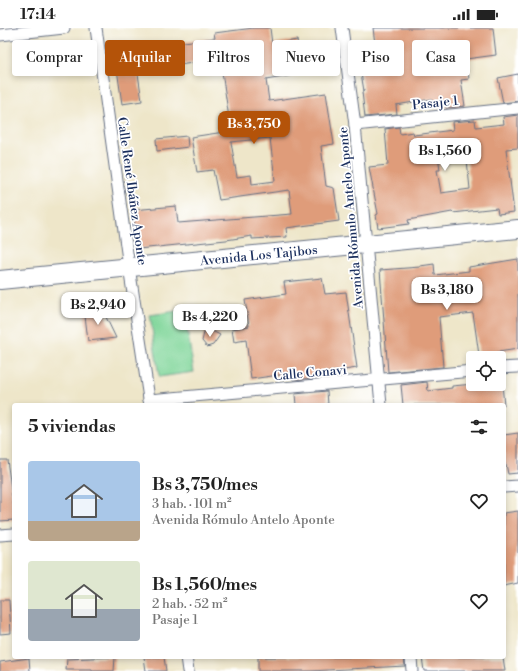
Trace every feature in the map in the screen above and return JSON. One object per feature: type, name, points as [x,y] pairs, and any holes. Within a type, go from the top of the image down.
[{"type":"main road","name":"Avenida Los Tajibos","points":[[0,280],[518,229]]},
{"type":"street","points":[[0,35],[64,28]]},
{"type":"street","name":"Calle René Ibáñez Aponte","points":[[96,28],[149,402]]},
{"type":"street","name":"Avenida Rómulo Antelo Aponte","points":[[342,28],[355,125],[381,403]]},
{"type":"street","name":"Pasaje 1","points":[[355,125],[518,108]]},
{"type":"street","points":[[506,368],[518,367]]},
{"type":"street","name":"Calle Conavi","points":[[149,402],[466,372]]},
{"type":"street","points":[[506,487],[518,486]]},
{"type":"street","points":[[0,535],[12,534]]},
{"type":"street","points":[[186,659],[188,671]]},
{"type":"street","points":[[411,659],[412,671]]},
{"type":"green space","points":[[184,310],[194,372],[159,377],[150,315]]},
{"type":"building","points":[[254,28],[270,28],[272,44],[272,76],[288,76],[266,80],[269,101],[326,93],[334,144],[321,146],[326,186],[334,188],[339,221],[286,228],[287,237],[252,239],[252,236],[138,249],[133,210],[176,206],[178,223],[292,214],[289,190],[219,200],[213,170],[197,172],[191,137],[231,131],[223,76],[264,76],[264,40],[199,40],[215,38],[214,33]],"holes":[[[270,138],[275,181],[252,184],[251,175],[237,177],[231,142]]]},
{"type":"building","points":[[373,28],[493,28],[496,55],[470,58],[470,40],[412,40],[412,76],[469,76],[469,79],[461,80],[465,106],[446,108],[446,104],[433,106],[432,99],[396,105],[397,114],[365,117],[362,92],[364,91],[362,76],[404,76],[404,40],[374,40]]},
{"type":"building","points":[[193,41],[193,63],[185,64],[185,42]]},
{"type":"building","points":[[518,74],[518,101],[503,103],[498,78]]},
{"type":"building","points":[[118,76],[138,76],[142,101],[122,104]]},
{"type":"building","points":[[518,115],[518,148],[506,149],[514,212],[498,214],[497,208],[452,212],[408,220],[409,224],[378,228],[376,215],[378,214],[369,167],[388,165],[385,129],[399,127],[400,134],[413,132],[414,135],[453,130],[452,122],[475,120],[476,127],[504,124],[503,117]],"holes":[[[461,144],[463,160],[467,160],[470,189],[441,193],[437,170],[440,170],[437,147]]]},
{"type":"building","points":[[187,136],[188,147],[157,151],[156,139]]},
{"type":"building","points":[[518,259],[518,349],[505,351],[478,351],[473,313],[439,317],[443,367],[388,372],[380,270],[420,267],[434,264],[435,275],[469,271],[469,267]]},
{"type":"building","points":[[322,278],[325,294],[346,292],[357,368],[325,373],[325,377],[293,380],[293,373],[251,379],[246,340],[234,342],[232,329],[249,326],[245,300],[286,294],[284,282]]},
{"type":"building","points":[[84,307],[105,315],[116,338],[88,341]]},
{"type":"building","points":[[210,330],[220,335],[213,345],[207,347],[202,341],[204,333]]},
{"type":"building","points":[[427,382],[428,391],[466,385],[466,391],[503,391],[504,403],[403,403],[401,385]]},
{"type":"building","points":[[327,391],[328,403],[296,403],[295,394]]},
{"type":"building","points":[[518,433],[518,473],[508,474],[506,464],[506,435]]},
{"type":"building","points":[[0,460],[7,460],[12,495],[12,520],[0,521]]},
{"type":"building","points":[[518,511],[518,583],[506,586],[506,513]]},
{"type":"building","points":[[0,600],[9,600],[11,633],[0,634]]},
{"type":"building","points":[[29,659],[30,671],[0,671],[0,662]]},
{"type":"building","points":[[67,659],[115,659],[114,671],[66,670]]},
{"type":"building","points":[[144,659],[164,659],[166,671],[146,671]]},
{"type":"building","points":[[258,659],[404,659],[405,666],[310,671],[258,671]]},
{"type":"building","points":[[422,659],[503,659],[505,671],[424,671]]}]
